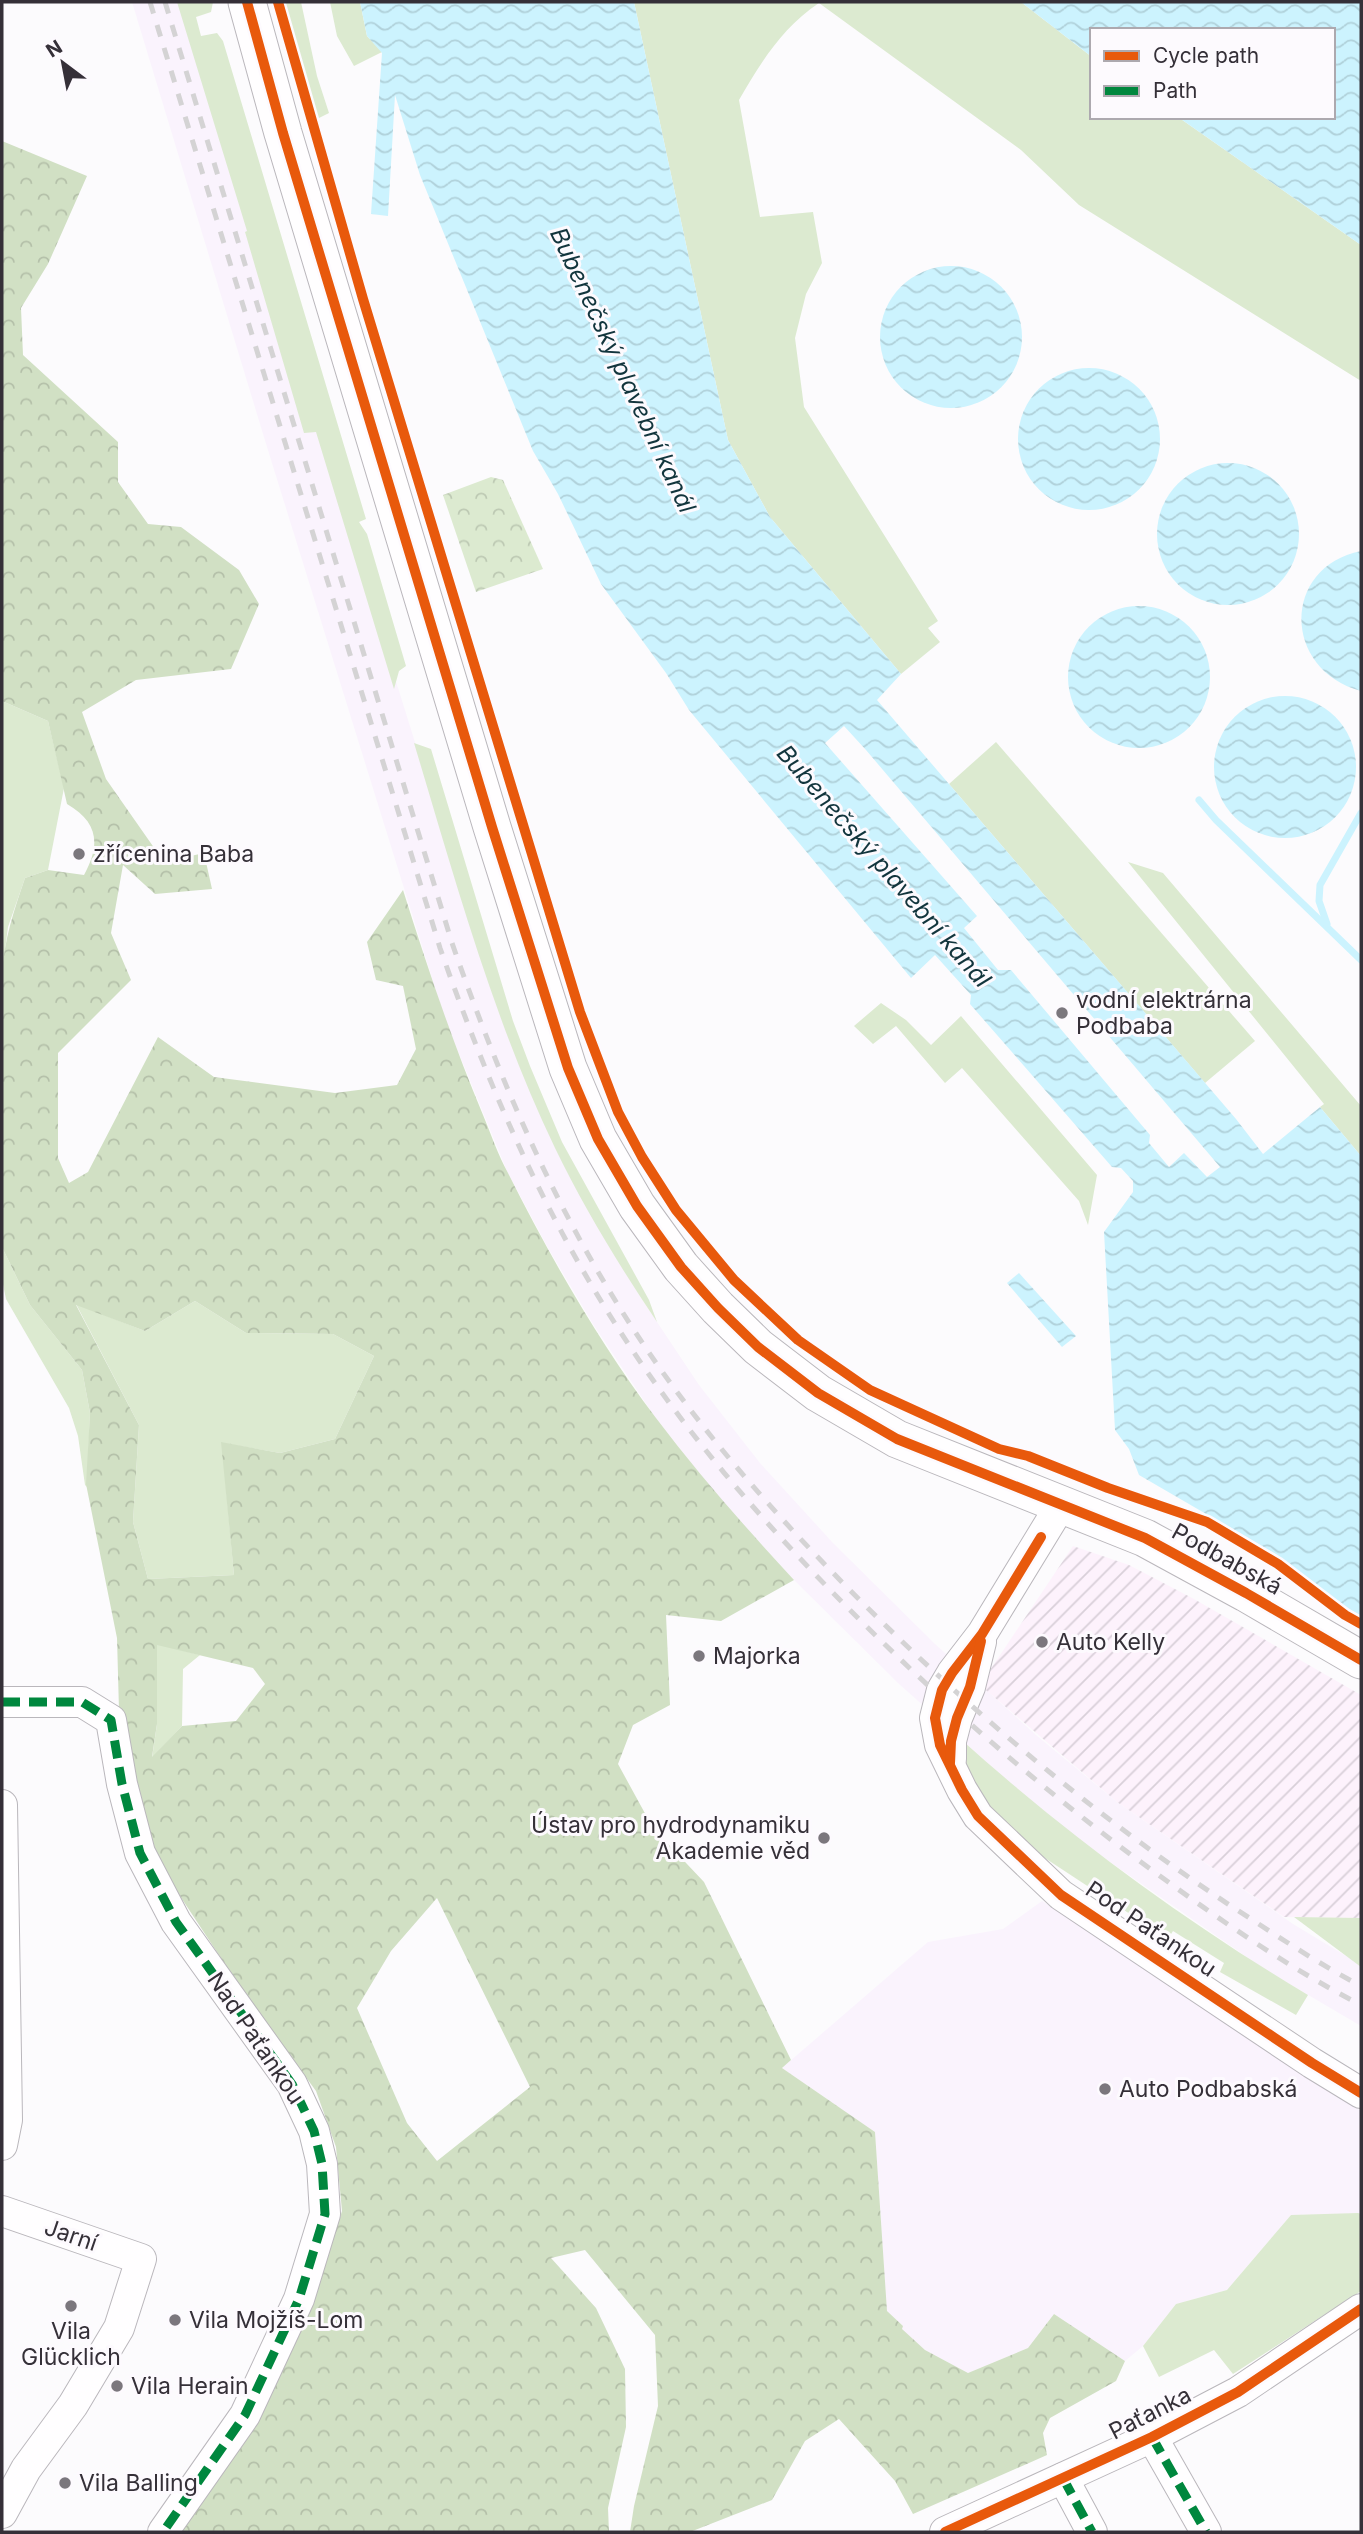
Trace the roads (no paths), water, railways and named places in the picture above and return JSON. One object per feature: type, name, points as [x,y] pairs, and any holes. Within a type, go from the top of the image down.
[{"type":"main road","name":"Podbabská","points":[[247,2],[283,133],[496,840],[568,1068],[598,1139],[636,1206],[681,1267],[718,1308],[788,1372],[818,1393],[897,1440],[1145,1538],[1361,1660]]},
{"type":"street","name":"Pod Paťankou","points":[[1062,1503],[982,1634],[942,1690],[934,1718],[940,1745],[950,1766],[978,1816],[1062,1895],[1361,2093]]},
{"type":"street","name":"Nad Paťankou","points":[[2,1703],[82,1702],[111,1720],[122,1784],[140,1853],[176,1922],[292,2084],[314,2131],[321,2164],[325,2214],[299,2299],[245,2415],[163,2532]]},
{"type":"street","points":[[2,1805],[4,2129]]},
{"type":"street","name":"Jarní","points":[[2,2211],[141,2259],[119,2328],[73,2406],[26,2469],[2,2513]]},
{"type":"street","name":"Paťanka","points":[[945,2532],[1152,2437],[1238,2392],[1361,2309]]},
{"type":"street","points":[[1152,2437],[1206,2532]]},
{"type":"street","points":[[1063,2478],[1092,2532]]},
{"type":"water","name":"Bubenečský plavební kanál","points":[[360,2],[634,2],[728,440],[770,517],[901,674],[877,700],[1236,1119],[1263,1154],[1320,1107],[1361,1156],[1361,1616],[1342,1605],[1275,1554],[1139,1475],[1129,1449],[1115,1430],[1104,1232],[1133,1192],[1133,1181],[1121,1168],[1112,1167],[970,1004],[971,995],[935,955],[911,978],[689,710],[666,673],[601,584],[558,494],[533,451],[420,175],[395,95],[388,216],[371,214],[382,53],[367,36]],"holes":[[[844,726],[1220,1167],[1207,1177],[1184,1153],[1169,1167],[1149,1143],[1150,1135],[1011,970],[998,970],[964,928],[977,916],[825,743]]]},
{"type":"water","points":[[1021,2],[1361,2],[1361,245],[1181,119],[1335,119],[1335,28],[1090,28],[1090,55]]},
{"type":"water","points":[[951,266],[978,272],[1001,287],[1016,310],[1022,337],[1016,364],[1001,387],[978,402],[951,408],[924,402],[901,387],[886,364],[880,337],[886,310],[901,287],[924,272]]},
{"type":"water","points":[[1089,368],[1116,374],[1139,389],[1154,412],[1160,439],[1154,466],[1139,489],[1116,504],[1089,510],[1062,504],[1039,489],[1024,466],[1018,439],[1024,412],[1039,389],[1062,374]]},
{"type":"water","points":[[1228,463],[1255,469],[1278,484],[1293,507],[1299,534],[1293,561],[1278,584],[1255,599],[1228,605],[1201,599],[1178,584],[1163,561],[1157,534],[1163,507],[1178,484],[1201,469]]},
{"type":"water","points":[[1361,551],[1361,691],[1335,680],[1316,663],[1305,642],[1301,619],[1305,597],[1316,577],[1335,561]]},
{"type":"water","points":[[1139,606],[1166,612],[1189,627],[1204,650],[1210,677],[1204,704],[1189,727],[1166,742],[1139,748],[1112,742],[1089,727],[1074,704],[1068,677],[1074,650],[1089,627],[1112,612]]},
{"type":"water","points":[[1285,696],[1312,702],[1335,717],[1350,740],[1356,767],[1350,794],[1335,817],[1312,832],[1285,838],[1258,832],[1235,817],[1220,794],[1214,767],[1220,740],[1235,717],[1258,702]]},
{"type":"water","points":[[1019,1273],[1076,1336],[1062,1347],[1007,1283]]},
{"type":"waterway","points":[[1199,800],[1216,820],[1361,960]]},
{"type":"waterway","points":[[1327,924],[1319,901],[1320,885],[1361,813]]},
{"type":"railway","points":[[150,2],[440,948],[475,1043],[514,1136],[583,1271],[637,1357],[728,1477],[829,1589],[933,1690],[1038,1782],[1149,1868],[1253,1941],[1306,1975],[1361,2005]]},
{"type":"railway","points":[[165,2],[452,943],[505,1083],[546,1174],[592,1262],[646,1348],[740,1471],[809,1548],[922,1661],[1007,1737],[1141,1843],[1234,1908],[1361,1986]]},
{"type":"place","name":"zřícenina Baba","points":[[79,854]]},
{"type":"place","name":"vodní elektrárna Podbaba","points":[[1062,1013]]},
{"type":"place","name":"Auto Kelly","points":[[1042,1642]]},
{"type":"place","name":"Majorka","points":[[699,1656]]},
{"type":"place","name":"Ústav pro hydrodynamiku Akademie věd","points":[[824,1838]]},
{"type":"place","name":"Auto Podbabská","points":[[1105,2089]]},
{"type":"place","name":"Vila Glücklich","points":[[71,2306]]},
{"type":"place","name":"Vila Mojžíš-Lom","points":[[175,2320]]},
{"type":"place","name":"Vila Herain","points":[[117,2386]]},
{"type":"place","name":"Vila Balling","points":[[65,2483]]}]
